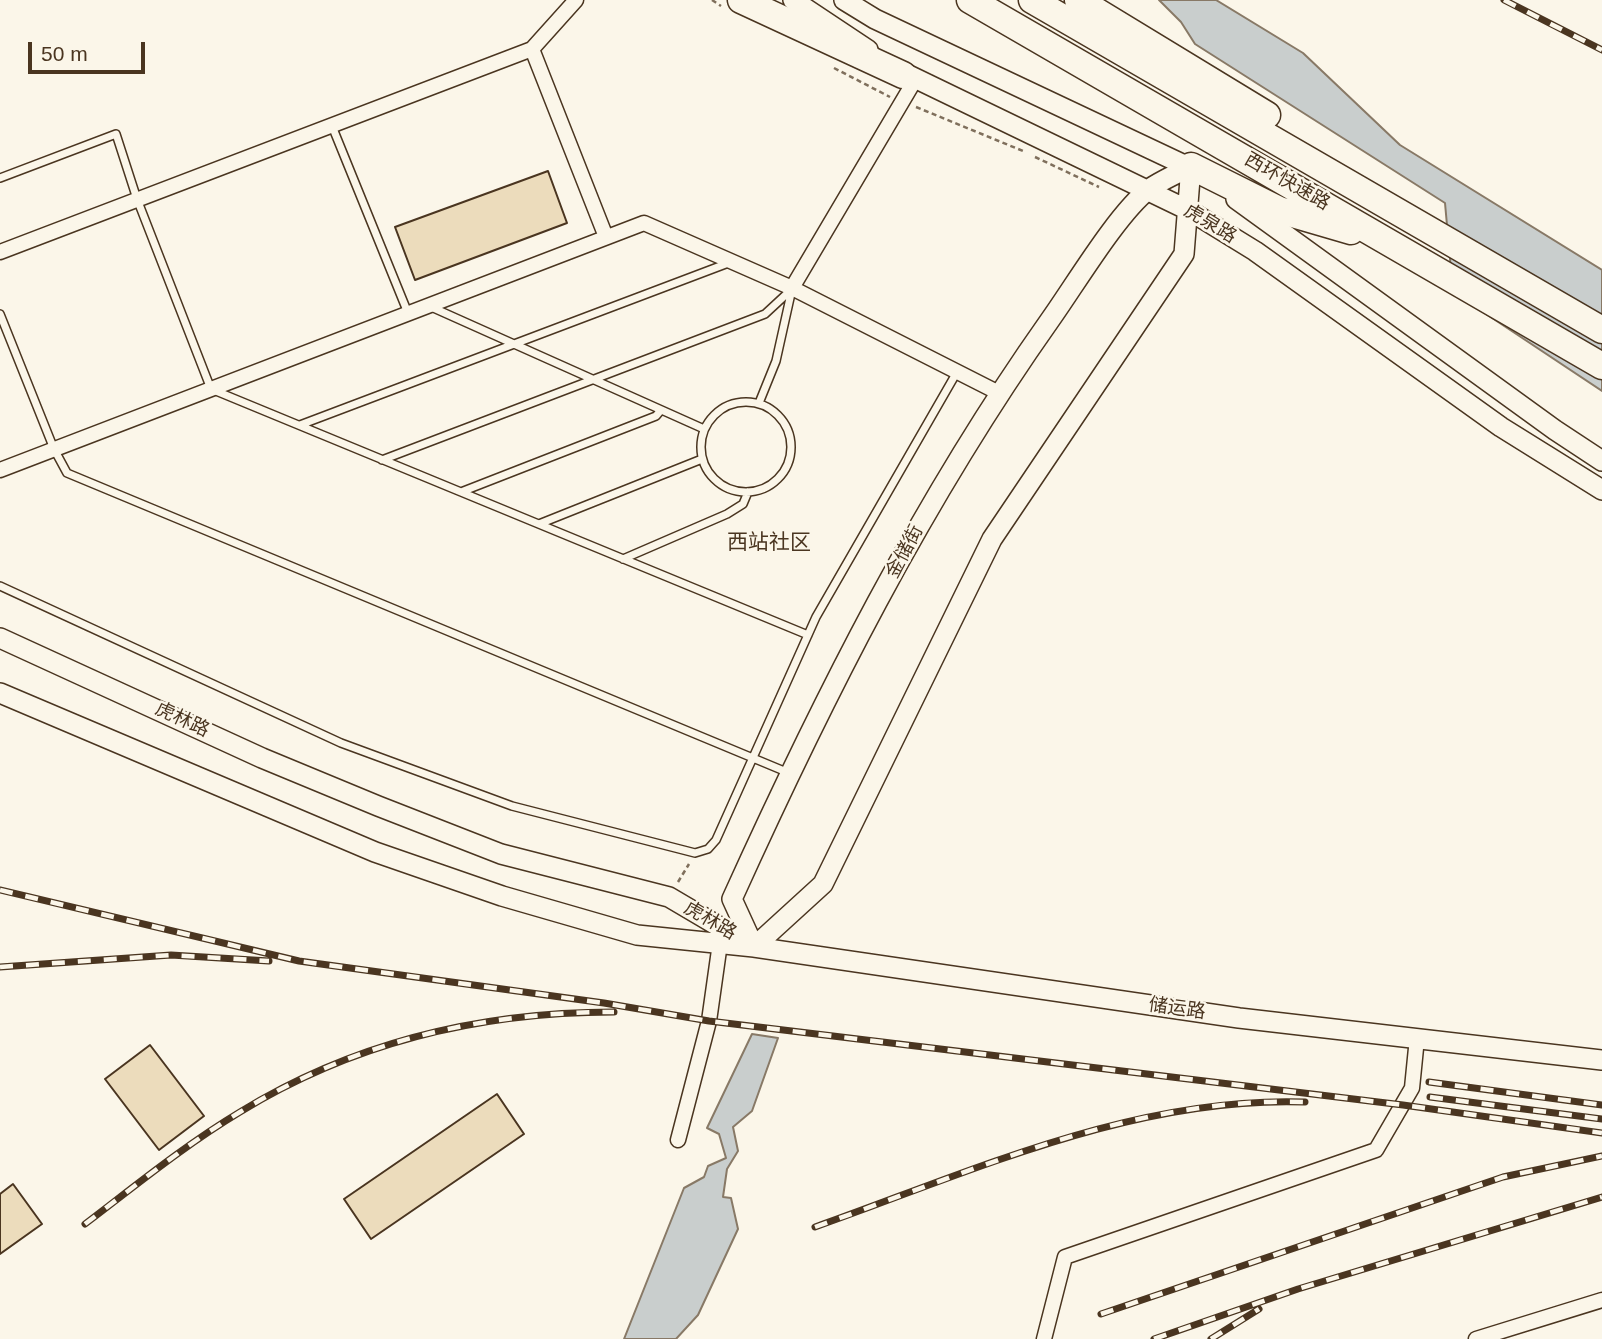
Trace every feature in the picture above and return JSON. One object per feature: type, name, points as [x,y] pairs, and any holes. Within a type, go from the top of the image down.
[{"type":"highway","name":"西环快速路","points":[[970,0],[1602,366]]},
{"type":"highway","name":"西环快速路","points":[[1032,0],[1602,330]]},
{"type":"highway","points":[[1078,0],[1306,138],[1392,207]]},
{"type":"highway","points":[[732,3],[784,9],[909,78]]},
{"type":"highway","points":[[1191,166],[1279,210],[1395,245]]},
{"type":"street","points":[[0,252],[532,49],[576,0]]},
{"type":"street","name":"虎泉路","points":[[844,0],[949,54],[1191,166],[1555,430],[1602,461]]},
{"type":"street","points":[[532,49],[606,237]]},
{"type":"street","points":[[792,288],[902,102],[909,78]]},
{"type":"street","name":"虎泉路","points":[[909,78],[1190,211],[1255,251],[1501,427],[1602,490]]},
{"type":"street","points":[[754,947],[823,884],[992,538],[1184,254],[1190,211],[1191,166]]},
{"type":"street","name":"金储街","points":[[754,947],[732,899],[816,718],[932,502],[999,393],[1121,222],[1149,190],[1191,166]]},
{"type":"street","points":[[0,470],[643,223],[792,288],[999,393]]},
{"type":"street","name":"虎林路","points":[[0,638],[262,758],[501,854],[669,897],[754,947]]},
{"type":"street","name":"虎林路","points":[[0,693],[375,852],[502,896],[637,935],[754,947]]},
{"type":"street","points":[[678,1140],[709,1021],[720,943]]},
{"type":"street","name":"储运路","points":[[754,947],[1239,1018],[1602,1060]]},
{"type":"street","points":[[1044,1339],[1065,1257],[1376,1150],[1412,1088],[1417,1038]]},
{"type":"street","points":[[1476,1339],[1602,1300]]},
{"type":"lane","points":[[331,125],[408,313]]},
{"type":"lane","points":[[0,178],[116,134],[136,200],[211,389],[808,635]]},
{"type":"lane","points":[[300,426],[731,262]]},
{"type":"lane","points":[[382,460],[765,314],[792,288]]},
{"type":"lane","points":[[759,402],[776,360],[792,288]]},
{"type":"lane","points":[[429,305],[704,429]]},
{"type":"lane","points":[[0,314],[54,449],[67,473],[789,773]]},
{"type":"lane","points":[[0,586],[161,663],[341,743],[512,806],[695,853],[708,849],[716,841],[808,635],[957,372]]},
{"type":"lane","points":[[759,402],[784,420],[792,449],[781,476],[770,486],[748,492],[727,489],[715,480],[702,459],[701,439],[704,429],[715,413],[728,404],[759,402]]},
{"type":"lane","points":[[460,492],[656,416],[661,410]]},
{"type":"lane","points":[[539,524],[702,459]]},
{"type":"lane","points":[[623,559],[727,514],[743,504],[748,492]]},
{"type":"path","points":[[712,0],[732,3]]},
{"type":"path","points":[[833,67],[902,102],[1024,152],[1095,187],[1108,188]]},
{"type":"path","points":[[669,897],[695,853]]},
{"type":"shaded area","points":[[1159,0],[1216,0],[1303,53],[1400,145],[1602,270],[1602,391],[1453,292],[1445,203],[1195,44],[1181,22]]},
{"type":"shaded area","points":[[752,1034],[778,1038],[752,1111],[733,1127],[738,1151],[727,1169],[723,1197],[731,1198],[738,1229],[698,1315],[676,1339],[624,1339],[684,1188],[704,1177],[708,1166],[726,1158],[719,1134],[707,1128]]},
{"type":"building","points":[[548,171],[567,223],[415,280],[395,227]]},
{"type":"building","points":[[150,1045],[204,1116],[159,1150],[105,1079]]},
{"type":"building","points":[[497,1094],[524,1134],[371,1239],[344,1199]]},
{"type":"building","points":[[13,1184],[42,1224],[0,1254],[0,1194]]},
{"type":"railway","points":[[1504,0],[1602,50]]},
{"type":"railway","points":[[0,890],[299,961],[604,1003],[709,1021],[1403,1105],[1602,1133]]},
{"type":"railway","points":[[0,967],[171,955],[269,961]]},
{"type":"railway","points":[[85,1224],[161,1166],[240,1112],[328,1067],[373,1050],[467,1025],[564,1013],[614,1012]]},
{"type":"railway","points":[[1429,1082],[1602,1105]]},
{"type":"railway","points":[[1430,1097],[1602,1119]]},
{"type":"railway","points":[[815,1227],[995,1161],[1117,1124],[1179,1111],[1242,1103],[1305,1102]]},
{"type":"railway","points":[[1101,1314],[1503,1177],[1602,1156]]},
{"type":"railway","points":[[1154,1339],[1298,1289],[1602,1197]]},
{"type":"railway","points":[[1211,1339],[1259,1309]]},
{"type":"district","name":"西站社区","points":[[769,543]]}]
